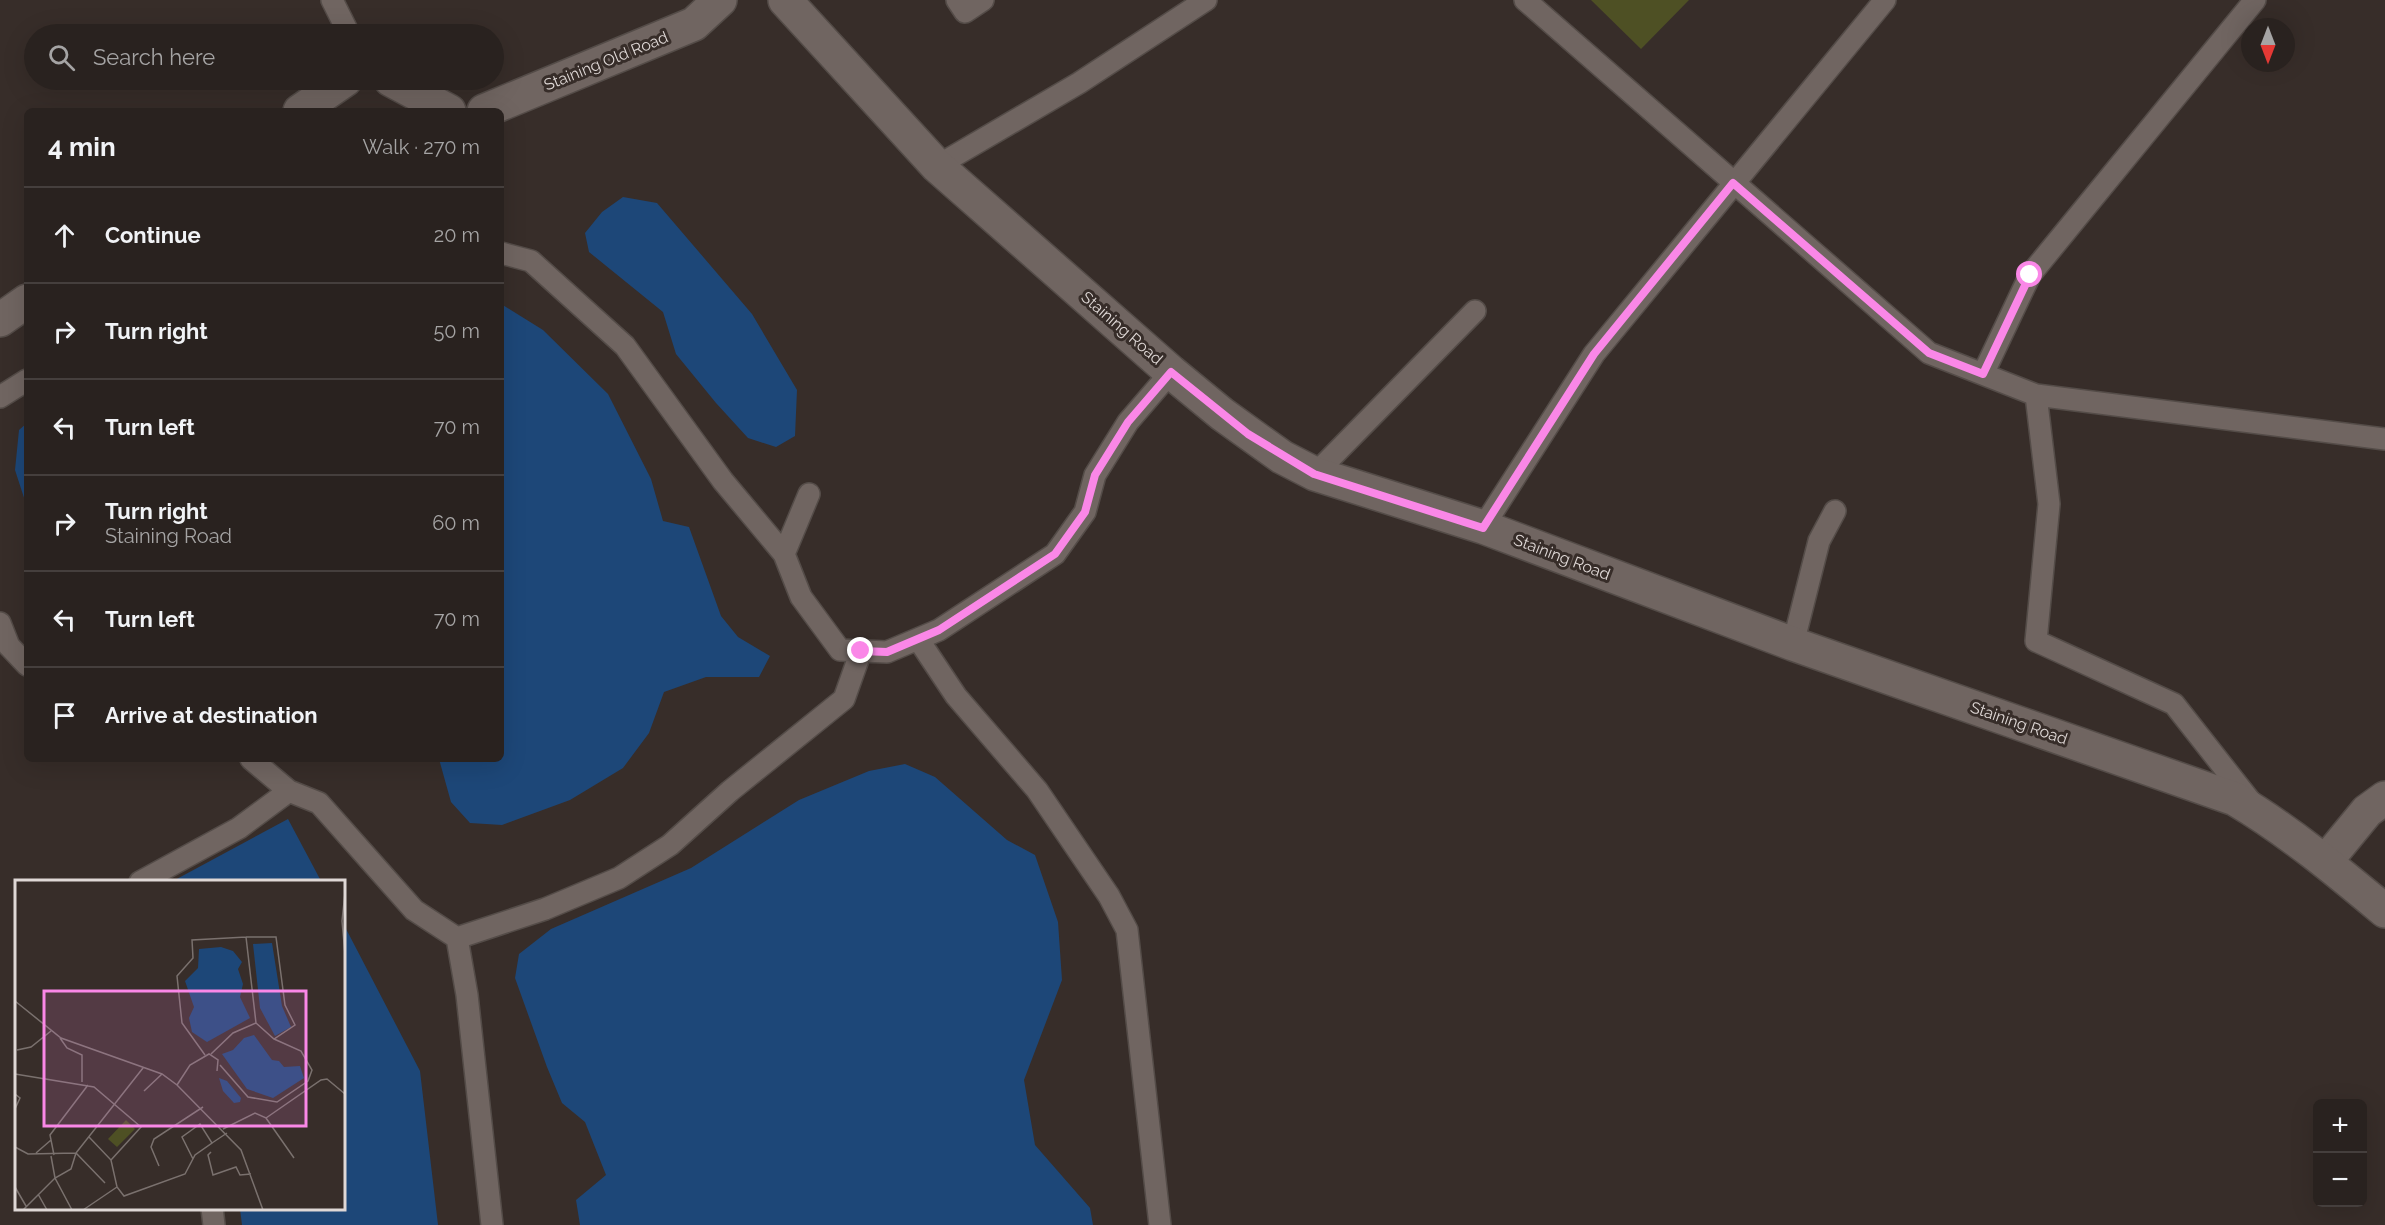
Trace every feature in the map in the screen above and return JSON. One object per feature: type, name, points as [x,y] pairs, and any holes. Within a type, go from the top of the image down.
[{"type":"street","name":"Staining Old Road","points":[[491,108],[694,24],[720,0]]},
{"type":"street","name":"Staining Road","points":[[785,0],[937,166],[1171,372],[1248,434],[1314,474],[1483,528],[1793,644],[2235,800],[2259,813],[2326,861],[2385,911]]},
{"type":"street","points":[[304,108],[330,90]]},
{"type":"street","points":[[409,90],[443,108]]},
{"type":"street","points":[[0,320],[24,304]]},
{"type":"street","points":[[2326,861],[2367,812],[2385,798]]},
{"type":"lane","points":[[332,0],[345,24]]},
{"type":"lane","points":[[957,0],[965,12],[983,0]]},
{"type":"lane","points":[[937,166],[1079,83],[1206,0]]},
{"type":"lane","points":[[1524,0],[1929,353],[2036,394],[2385,439]]},
{"type":"lane","points":[[1483,528],[1594,354],[1884,0]]},
{"type":"lane","points":[[1983,374],[2030,275],[2255,0]]},
{"type":"lane","points":[[504,254],[531,261],[625,346],[723,481],[784,554],[801,597],[840,650],[887,652],[939,630],[1055,554],[1085,512],[1095,475],[1128,422],[1171,372]]},
{"type":"lane","points":[[1314,474],[1475,311]]},
{"type":"lane","points":[[0,398],[24,382]]},
{"type":"lane","points":[[2036,394],[2049,504],[2036,641],[2174,704],[2259,813]]},
{"type":"lane","points":[[784,554],[809,494]]},
{"type":"lane","points":[[1793,644],[1819,541],[1835,511]]},
{"type":"lane","points":[[0,623],[9,646],[24,662]]},
{"type":"lane","points":[[918,639],[956,696],[1037,790],[1108,896],[1127,930],[1160,1225]]},
{"type":"lane","points":[[457,938],[545,909],[619,878],[670,845],[730,791],[844,699],[861,651]]},
{"type":"lane","points":[[255,762],[289,791],[320,803],[414,910],[457,938],[466,995],[492,1225]]},
{"type":"lane","points":[[144,880],[239,828],[289,791]]},
{"type":"lane","points":[[212,1210],[214,1225]]},
{"type":"green space","points":[[1591,0],[1689,0],[1641,49]]},
{"type":"water","points":[[623,197],[657,203],[752,314],[797,390],[795,436],[776,447],[748,438],[676,354],[663,312],[589,252],[585,233],[602,212]]},
{"type":"water","points":[[504,306],[543,330],[608,394],[651,479],[663,521],[689,527],[721,616],[738,637],[770,656],[759,677],[706,677],[664,692],[649,733],[623,768],[570,800],[502,825],[470,823],[451,802],[440,762],[504,762]]},
{"type":"water","points":[[24,426],[24,498],[15,470],[19,430]]},
{"type":"water","points":[[905,764],[935,777],[1007,840],[1035,855],[1058,922],[1062,980],[1024,1080],[1035,1145],[1090,1208],[1093,1225],[580,1225],[576,1200],[606,1175],[585,1122],[562,1103],[547,1067],[515,978],[519,954],[551,929],[691,868],[799,800],[869,771]]},
{"type":"water","points":[[288,819],[320,880],[175,880]]},
{"type":"water","points":[[345,927],[420,1071],[438,1225],[242,1225],[240,1210],[345,1210]]},
{"type":"route","points":[[861,651],[887,652],[939,630],[1055,554],[1085,512],[1095,475],[1128,422],[1171,372],[1248,434],[1282,457],[1314,474],[1483,528],[1594,354],[1733,183],[1929,353],[1983,374],[2030,275]]}]
